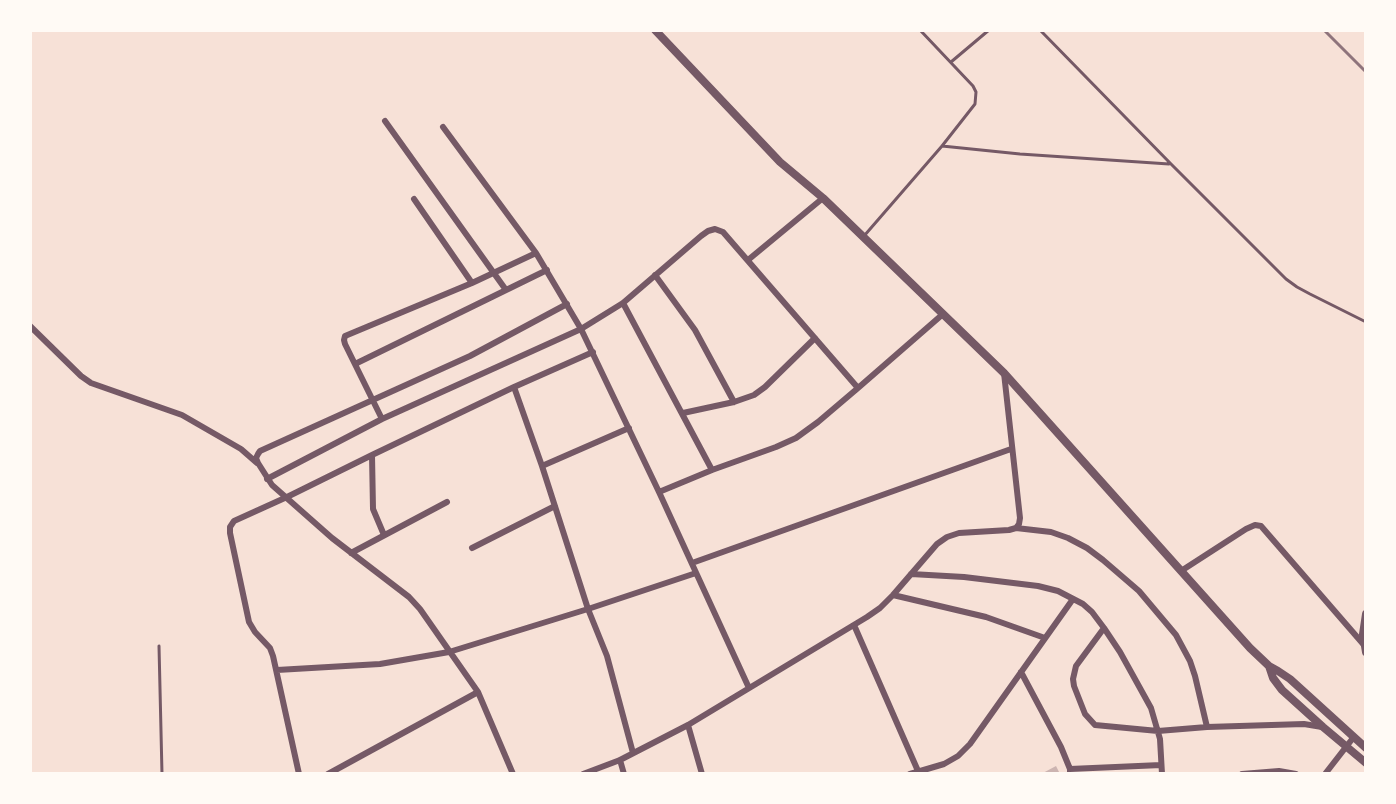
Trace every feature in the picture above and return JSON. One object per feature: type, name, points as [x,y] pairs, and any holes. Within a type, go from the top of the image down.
[{"type":"street","points":[[655,30],[780,162],[823,198],[1004,373],[1250,648],[1269,666],[1290,680],[1366,748]]},
{"type":"street","points":[[385,121],[506,290]]},
{"type":"street","points":[[443,127],[536,253],[581,329],[749,688]]},
{"type":"street","points":[[748,260],[823,198]]},
{"type":"street","points":[[414,199],[472,283]]},
{"type":"street","points":[[267,479],[382,419],[581,329],[623,303],[701,236],[716,229],[723,232],[858,388]]},
{"type":"street","points":[[382,419],[344,340],[345,336],[493,274],[536,253]]},
{"type":"street","points":[[355,364],[547,270]]},
{"type":"street","points":[[655,275],[694,330],[734,402]]},
{"type":"street","points":[[623,303],[712,470]]},
{"type":"street","points":[[513,774],[478,692],[414,602],[351,553],[267,479],[256,458],[260,452],[470,356],[567,304]]},
{"type":"street","points":[[659,492],[796,438],[818,422],[943,314]]},
{"type":"street","points":[[30,326],[91,383],[182,415],[241,449],[258,463]]},
{"type":"street","points":[[683,413],[734,402],[754,395],[816,338]]},
{"type":"street","points":[[299,774],[277,670],[270,648],[249,622],[230,533],[230,527],[234,521],[514,387],[593,352]]},
{"type":"street","points":[[1004,373],[1020,518],[1016,528]]},
{"type":"street","points":[[514,387],[588,609],[607,656],[633,753]]},
{"type":"street","points":[[542,466],[629,428]]},
{"type":"street","points":[[692,563],[1011,449]]},
{"type":"street","points":[[372,455],[373,509],[384,535]]},
{"type":"street","points":[[351,553],[447,502]]},
{"type":"street","points":[[472,548],[555,506]]},
{"type":"street","points":[[1181,571],[1246,529],[1255,525],[1261,526],[1366,649]]},
{"type":"street","points":[[583,774],[620,760],[688,726],[854,625],[880,608],[937,544],[947,537],[958,533],[1016,528],[1051,532],[1078,543],[1103,560],[1139,591],[1170,628],[1190,661],[1207,727]]},
{"type":"street","points":[[277,670],[380,664],[449,652],[696,573]]},
{"type":"street","points":[[911,574],[964,577],[1038,586],[1059,591],[1092,612],[1120,652],[1151,708],[1160,739],[1162,774]]},
{"type":"street","points":[[893,595],[986,617],[1045,638]]},
{"type":"street","points":[[910,774],[944,764],[958,756],[970,744],[1073,599]]},
{"type":"street","points":[[1366,614],[1364,634],[1366,649]]},
{"type":"street","points":[[854,625],[918,771]]},
{"type":"street","points":[[1104,628],[1076,666],[1074,673],[1074,686],[1085,714],[1095,725],[1158,731],[1304,724],[1323,727]]},
{"type":"street","points":[[1269,666],[1277,684],[1366,763]]},
{"type":"street","points":[[1022,672],[1061,747],[1070,772],[1161,765]]},
{"type":"street","points":[[328,774],[478,692]]},
{"type":"street","points":[[688,726],[702,774]]},
{"type":"street","points":[[1325,774],[1353,738]]},
{"type":"street","points":[[620,760],[624,774]]},
{"type":"street","points":[[1242,774],[1279,771],[1296,774]]},
{"type":"lane","points":[[863,237],[942,146],[975,104],[976,92],[973,86],[920,30]]},
{"type":"lane","points":[[951,62],[989,30]]},
{"type":"lane","points":[[1040,30],[1292,283],[1366,322]]},
{"type":"lane","points":[[942,146],[1020,154],[1171,164]]},
{"type":"lane","points":[[159,646],[162,774]]},
{"type":"building","points":[[1056,766],[1060,774],[1041,774]]},
{"type":"railway","points":[[1324,30],[1366,72]]}]
